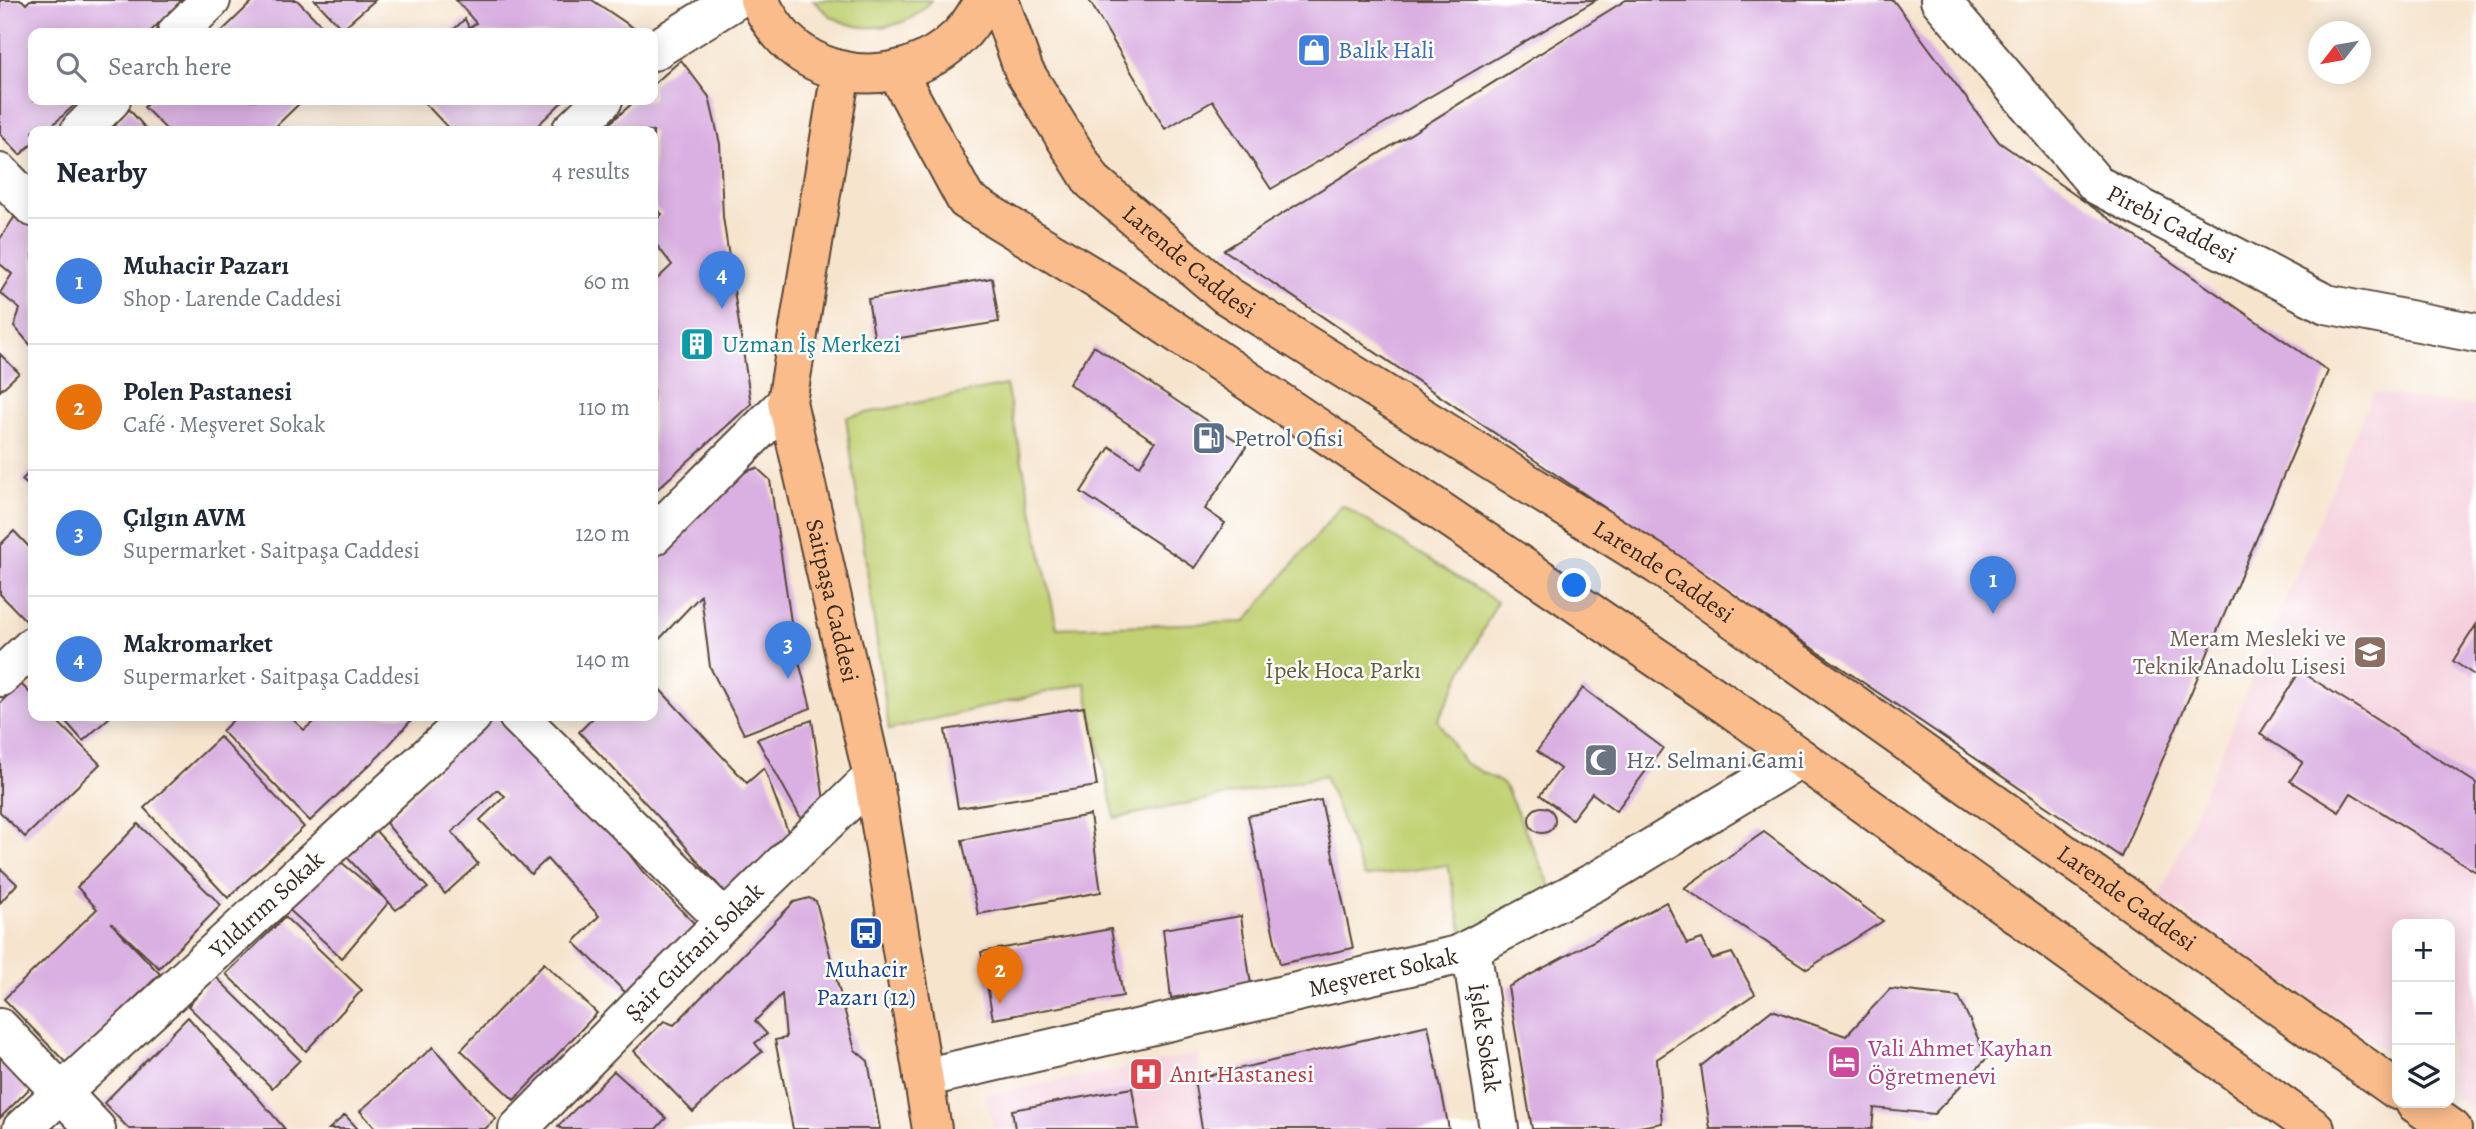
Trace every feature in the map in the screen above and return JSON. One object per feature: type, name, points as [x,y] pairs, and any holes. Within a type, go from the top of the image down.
[{"type":"main road","points":[[759,0],[767,17],[786,41],[813,59],[841,71],[869,74],[897,72],[930,59],[958,39],[978,12],[983,0]]},
{"type":"main road","name":"Larende Caddesi","points":[[999,0],[1024,71],[1092,181],[1226,295],[1658,565],[2392,1086]]},
{"type":"main road","name":"Saitpaşa Caddesi","points":[[841,71],[787,402],[873,777],[932,1129]]},
{"type":"main road","points":[[897,72],[966,200],[1122,296],[1728,706],[2315,1129]]},
{"type":"main road","points":[[2422,1108],[2452,1129]]},
{"type":"street","points":[[182,28],[211,0]]},
{"type":"street","points":[[658,48],[735,0]]},
{"type":"street","name":"Pirebi Caddesi","points":[[1940,0],[2097,185],[2326,304],[2476,332]]},
{"type":"street","points":[[84,126],[106,105]]},
{"type":"street","points":[[576,126],[598,105]]},
{"type":"street","points":[[658,531],[787,402]]},
{"type":"street","points":[[0,677],[28,651]]},
{"type":"street","name":"Yıldırım Sokak","points":[[22,1129],[467,721]]},
{"type":"street","points":[[523,721],[725,920]]},
{"type":"street","name":"Meşveret Sokak","points":[[923,1078],[1458,955],[1602,878],[1800,758]]},
{"type":"street","name":"Şair Gufrani Sokak","points":[[518,1129],[725,920],[873,777]]},
{"type":"street","name":"İşlek Sokak","points":[[1471,948],[1499,1129]]},
{"type":"street","points":[[0,1028],[96,1129]]},
{"type":"shaded area","name":"Meram Mesleki ve Teknik Anadolu Lisesi","points":[[2373,392],[2476,407],[2476,1111],[2455,1097],[2455,919],[2392,919],[2392,1055],[2160,897]]},
{"type":"shaded area","name":"Anıt Hastanesi","points":[[1198,1054],[1207,1129],[994,1129],[985,1095]]},
{"type":"green space","points":[[813,0],[931,0],[911,18],[886,26],[872,27],[834,18]]},
{"type":"green space","name":"İpek Hoca Parkı","points":[[1006,385],[1057,628],[1245,622],[1342,505],[1497,602],[1438,720],[1463,762],[1504,784],[1552,889],[1463,935],[1448,865],[1364,877],[1325,776],[1115,818],[1085,683],[889,730],[846,417]]},
{"type":"building","points":[[0,0],[22,0],[26,4],[30,0],[182,0],[154,28],[28,28],[28,105],[75,105],[51,126],[28,126],[28,148],[20,155],[0,134]]},
{"type":"building","points":[[254,0],[297,0],[324,28],[225,28]]},
{"type":"building","points":[[315,0],[375,0],[343,28]]},
{"type":"building","points":[[456,0],[592,0],[634,28],[469,28],[476,23]]},
{"type":"building","name":"Balık Hali","points":[[1089,0],[1596,0],[1271,189],[1213,101],[1165,129]]},
{"type":"building","points":[[1626,0],[1893,0],[1999,142],[2328,371],[2121,857],[1224,250]]},
{"type":"building","points":[[465,19],[469,28],[455,28]]},
{"type":"building","name":"Uzman İş Merkezi","points":[[681,60],[709,97],[720,144],[723,217],[751,404],[658,488],[658,278],[672,265],[658,247],[658,218],[662,214],[658,210],[658,126],[607,126],[630,105],[658,105],[658,81]]},
{"type":"building","points":[[298,105],[276,126],[163,126],[144,107]]},
{"type":"building","points":[[427,105],[559,105],[537,126],[446,126]]},
{"type":"building","points":[[129,109],[144,126],[114,126]]},
{"type":"building","points":[[19,210],[28,218],[28,342],[14,326],[20,309],[0,293],[12,274],[0,264],[0,239]]},
{"type":"building","points":[[992,278],[999,322],[875,342],[868,299]]},
{"type":"building","points":[[1094,346],[1246,447],[1205,509],[1225,523],[1195,568],[1081,492],[1110,447],[1140,466],[1155,442],[1069,384]]},
{"type":"building","points":[[0,354],[19,373],[0,391]]},
{"type":"building","points":[[757,468],[770,480],[794,642],[811,708],[744,734],[710,667],[701,595],[658,641],[658,552],[735,475]]},
{"type":"building","points":[[28,473],[28,485],[22,480]]},
{"type":"building","points":[[14,531],[28,546],[28,623],[0,594],[0,545]]},
{"type":"building","points":[[2476,625],[2476,676],[2453,661]]},
{"type":"building","points":[[2300,671],[2476,783],[2476,872],[2351,793],[2339,812],[2290,781],[2303,762],[2260,734]]},
{"type":"building","points":[[20,683],[28,691],[28,721],[57,721],[100,764],[25,837],[0,812],[0,703]]},
{"type":"building","points":[[658,687],[747,783],[764,768],[790,837],[725,893],[680,840],[579,732],[590,721],[658,721]]},
{"type":"building","name":"Hz. Selmani Cami","points":[[1583,688],[1663,748],[1616,811],[1592,793],[1572,819],[1540,795],[1560,769],[1537,751]]},
{"type":"building","points":[[1084,707],[1097,786],[958,808],[945,730]]},
{"type":"building","points":[[812,720],[826,814],[803,822],[757,739]]},
{"type":"building","points":[[65,721],[105,721],[83,741]]},
{"type":"building","points":[[232,721],[294,721],[304,730],[314,721],[411,721],[380,755],[310,821],[222,731]]},
{"type":"building","points":[[483,721],[507,721],[593,807],[643,872],[696,925],[627,994],[574,942],[599,916],[547,859],[531,874],[480,820],[505,796],[497,790],[452,832],[478,864],[445,894],[386,823]]},
{"type":"building","points":[[220,737],[304,827],[228,898],[144,808]]},
{"type":"building","points":[[1321,800],[1353,948],[1280,964],[1248,816]]},
{"type":"building","points":[[1542,807],[1551,811],[1555,820],[1551,829],[1542,833],[1533,829],[1529,820],[1533,811]]},
{"type":"building","points":[[1090,815],[1101,892],[978,914],[962,840]]},
{"type":"building","points":[[138,824],[221,905],[159,968],[111,923],[160,974],[67,1064],[4,999],[97,909],[77,887]]},
{"type":"building","points":[[375,830],[428,888],[396,910],[346,856]]},
{"type":"building","points":[[1764,832],[1883,921],[1807,969],[1684,888]]},
{"type":"building","points":[[335,857],[389,902],[342,958],[283,904]]},
{"type":"building","points":[[0,868],[17,884],[0,903]]},
{"type":"building","points":[[809,898],[816,901],[855,1050],[868,1061],[880,1129],[793,1129],[775,1040],[786,1038],[782,994],[755,1021],[767,1034],[755,1043],[762,1052],[726,1080],[693,1112],[634,1051],[664,1021],[674,1025],[794,902]]},
{"type":"building","points":[[1666,902],[1687,944],[1702,939],[1712,959],[1732,953],[1755,994],[1657,1059],[1662,1123],[1628,1129],[1532,1129],[1508,987]]},
{"type":"building","points":[[1241,916],[1251,985],[1171,998],[1163,929]]},
{"type":"building","points":[[285,917],[362,990],[306,1051],[226,974]]},
{"type":"building","points":[[1111,929],[1123,996],[993,1019],[981,952]]},
{"type":"building","points":[[544,963],[597,1013],[514,1100],[461,1050]]},
{"type":"building","points":[[215,976],[300,1060],[272,1088],[188,1006]]},
{"type":"building","name":"Vali Ahmet Kayhan Öğretmenevi","points":[[1890,989],[1959,997],[1987,1058],[1934,1114],[1874,1108],[1872,1129],[1710,1129],[1701,1066],[1772,1010],[1846,1036]]},
{"type":"building","points":[[188,1017],[285,1129],[129,1129],[104,1103]]},
{"type":"building","points":[[1428,1025],[1449,1129],[1202,1129],[1194,1079]]},
{"type":"building","points":[[433,1047],[496,1119],[485,1129],[376,1129],[360,1111]]},
{"type":"building","points":[[0,1050],[33,1085],[0,1118]]},
{"type":"building","points":[[614,1071],[666,1118],[656,1129],[562,1129],[558,1126]]},
{"type":"building","points":[[1132,1088],[1139,1129],[1015,1129],[1012,1110]]},
{"type":"building","points":[[64,1109],[81,1129],[41,1129]]},
{"type":"building","points":[[345,1115],[358,1129],[329,1129]]},
{"type":"place","name":"Balık Hali","points":[[1314,50]]},
{"type":"place","name":"Makromarket","points":[[722,309]]},
{"type":"place","name":"Uzman İş Merkezi","points":[[697,344]]},
{"type":"place","name":"Petrol Ofisi","points":[[1209,438]]},
{"type":"place","name":"Muhacir Pazarı","points":[[1993,614]]},
{"type":"place","name":"Meram Mesleki ve Teknik Anadolu Lisesi","points":[[2370,652]]},
{"type":"place","name":"Çılgın AVM","points":[[788,679]]},
{"type":"place","name":"Hz. Selmani Cami","points":[[1601,760]]},
{"type":"place","name":"Muhacir Pazarı (12)","points":[[866,933]]},
{"type":"place","name":"Polen Pastanesi","points":[[1000,1004]]},
{"type":"place","name":"Vali Ahmet Kayhan Öğretmenevi","points":[[1844,1062]]},
{"type":"place","name":"Anıt Hastanesi","points":[[1146,1074]]}]
